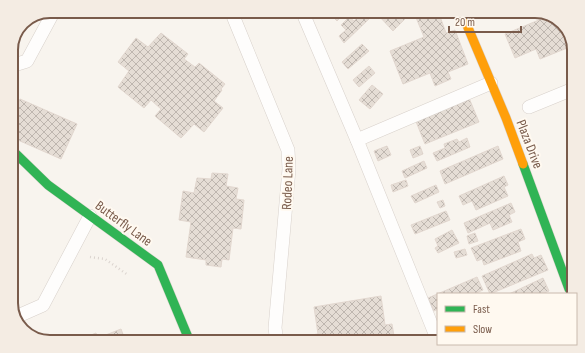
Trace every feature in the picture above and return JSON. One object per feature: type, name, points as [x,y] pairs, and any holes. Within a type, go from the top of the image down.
[{"type":"street","name":"Plaza Drive","points":[[464,18],[506,118],[567,284]]},
{"type":"street","name":"Butterfly Lane","points":[[18,156],[48,185],[158,265],[187,335]]},
{"type":"lane","points":[[18,64],[27,61],[50,18]]},
{"type":"lane","name":"Rodeo Lane","points":[[234,18],[288,150],[289,170],[275,328],[276,335]]},
{"type":"lane","points":[[305,18],[357,140],[436,335]]},
{"type":"lane","points":[[357,140],[491,83]]},
{"type":"lane","points":[[529,107],[567,91]]},
{"type":"lane","points":[[20,315],[43,306],[90,216]]},
{"type":"path","points":[[71,253],[86,257],[105,259],[132,277]]},
{"type":"building","points":[[348,18],[354,21],[357,18],[369,19],[344,43],[339,36],[346,30],[341,25]]},
{"type":"building","points":[[381,18],[406,18],[393,31]]},
{"type":"building","points":[[416,18],[441,18],[446,33],[455,30],[468,64],[448,72],[451,79],[435,86],[430,73],[403,84],[390,51],[424,37]]},
{"type":"building","points":[[544,19],[558,27],[566,41],[567,48],[540,59],[536,49],[515,58],[505,34]]},
{"type":"building","points":[[161,33],[188,54],[184,59],[195,67],[199,63],[225,84],[214,101],[223,108],[204,132],[194,124],[181,138],[155,116],[161,109],[151,100],[144,108],[118,87],[129,71],[118,62],[136,38],[148,47]]},
{"type":"building","points":[[362,44],[369,51],[348,69],[342,62]]},
{"type":"building","points":[[369,66],[375,73],[359,87],[353,80]]},
{"type":"building","points":[[372,85],[383,94],[370,109],[359,100]]},
{"type":"building","points":[[469,98],[479,122],[425,144],[415,119]]},
{"type":"building","points":[[20,99],[77,124],[61,159],[18,140],[18,104]]},
{"type":"building","points":[[467,138],[470,147],[437,161],[433,153],[445,148],[444,144],[457,139],[459,142]]},
{"type":"building","points":[[387,146],[391,155],[378,161],[374,151]]},
{"type":"building","points":[[420,146],[423,154],[413,158],[410,150]]},
{"type":"building","points":[[498,146],[503,159],[445,184],[440,171]]},
{"type":"building","points":[[424,161],[427,168],[405,178],[402,171]]},
{"type":"building","points":[[212,173],[228,174],[226,186],[238,188],[236,199],[244,200],[241,229],[233,228],[229,260],[222,259],[221,267],[206,265],[206,260],[186,257],[191,222],[179,220],[183,191],[194,193],[197,178],[211,179]]},
{"type":"building","points":[[504,176],[508,185],[504,187],[508,196],[476,210],[472,201],[463,205],[459,196]]},
{"type":"building","points":[[406,180],[408,186],[393,192],[391,185]]},
{"type":"building","points":[[436,185],[439,192],[415,203],[411,196]]},
{"type":"building","points":[[443,200],[445,206],[440,208],[437,202]]},
{"type":"building","points":[[511,203],[515,212],[509,215],[512,222],[493,230],[490,223],[468,233],[464,223]]},
{"type":"building","points":[[446,211],[450,220],[415,234],[411,225]]},
{"type":"building","points":[[521,229],[525,239],[518,242],[521,251],[484,265],[482,259],[477,261],[471,248]]},
{"type":"building","points":[[452,230],[459,243],[438,253],[435,248],[438,246],[435,239]]},
{"type":"building","points":[[475,233],[478,241],[469,244],[467,236]]},
{"type":"building","points":[[465,249],[467,255],[456,258],[454,252]]},
{"type":"building","points":[[532,254],[534,258],[541,255],[548,270],[492,293],[490,293],[482,276]]},
{"type":"building","points":[[477,277],[483,290],[476,293],[440,293]]},
{"type":"building","points":[[543,278],[549,291],[544,293],[511,293]]},
{"type":"building","points":[[437,294],[437,310],[434,311],[428,298]]},
{"type":"building","points":[[381,296],[385,325],[392,324],[394,335],[311,335],[318,334],[314,307]]},
{"type":"building","points":[[121,329],[123,335],[106,335]]},
{"type":"traffic: fast","points":[[18,156],[48,185],[158,265],[187,335]]},
{"type":"traffic: fast","points":[[523,164],[567,284]]},
{"type":"traffic: slow","points":[[464,18],[506,118],[523,164]]}]
